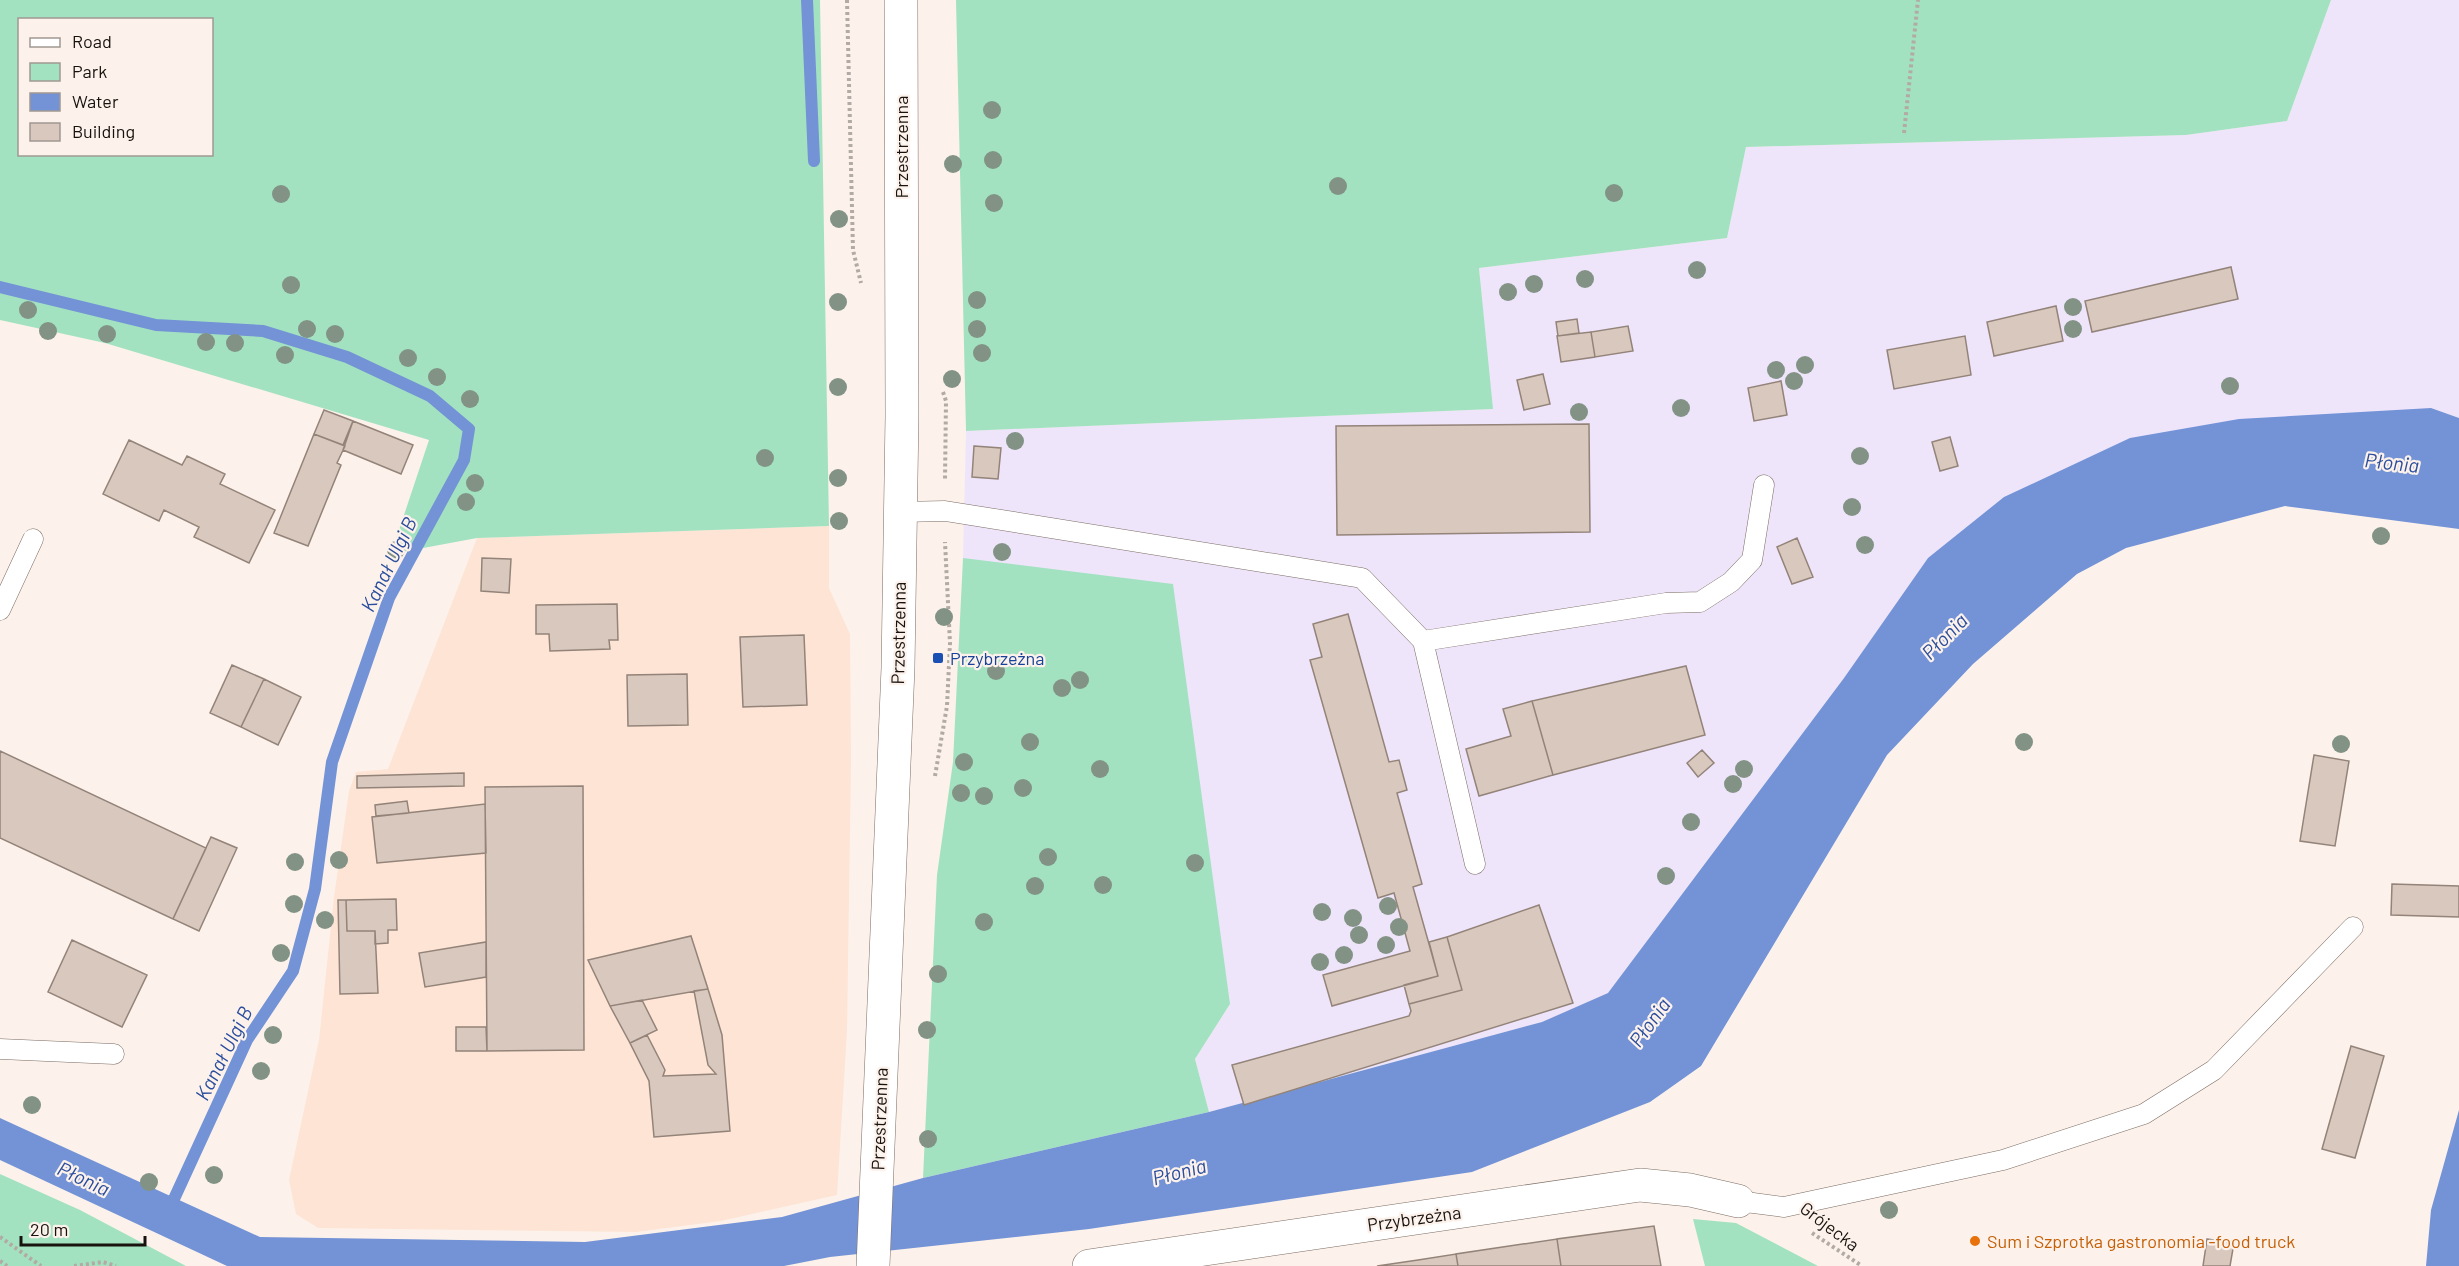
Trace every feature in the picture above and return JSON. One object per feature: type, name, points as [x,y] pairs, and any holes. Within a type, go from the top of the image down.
[{"type":"street","name":"Przestrzenna","points":[[873,1266],[898,668],[901,0]]},
{"type":"street","name":"Przybrzeżna","points":[[1089,1266],[1640,1185],[1690,1190],[1738,1202]]},
{"type":"lane","points":[[1423,640],[1666,603],[1700,602],[1731,582],[1752,560],[1764,485]]},
{"type":"lane","points":[[900,512],[945,511],[1362,578],[1423,640],[1475,864]]},
{"type":"lane","points":[[0,610],[33,539]]},
{"type":"lane","points":[[1738,1202],[1784,1207],[2003,1160],[2144,1114],[2214,1070],[2353,927]]},
{"type":"lane","points":[[0,1049],[114,1054]]},
{"type":"path","points":[[1904,133],[1918,0]]},
{"type":"path","name":"Grójecka","points":[[1784,1207],[1807,1230],[1862,1266]]},
{"type":"path","points":[[0,1237],[40,1266]]},
{"type":"path","points":[[0,1261],[7,1266]]},
{"type":"path","points":[[74,1266],[103,1262],[116,1266]]},
{"type":"shaded area","points":[[2331,0],[2459,0],[2459,418],[2431,408],[1928,558],[1844,678],[1608,993],[1542,1022],[1209,1112],[1195,1059],[1230,1004],[963,558],[966,431],[1492,409],[1479,268],[1727,238],[1746,147],[2186,135],[2287,121]]},
{"type":"shaded area","points":[[829,526],[829,588],[850,634],[851,763],[847,1031],[837,1195],[721,1221],[636,1232],[318,1228],[296,1214],[289,1180],[319,1040],[334,897],[349,791],[356,772],[388,769],[477,538]]},
{"type":"green space","points":[[0,0],[820,0],[829,526],[477,538],[391,554],[429,440],[105,343],[0,320]]},
{"type":"green space","points":[[956,0],[2331,0],[2287,121],[2186,135],[1746,147],[1727,238],[1479,268],[1493,409],[966,431]]},
{"type":"green space","points":[[963,558],[1173,584],[1230,1004],[1195,1059],[1209,1112],[923,1178],[937,875],[953,762]]},
{"type":"green space","points":[[0,1174],[80,1210],[186,1266],[0,1266]]},
{"type":"green space","points":[[1693,1219],[1736,1223],[1818,1266],[1705,1266]]},
{"type":"water","name":"Płonia","points":[[2431,408],[2459,418],[2459,529],[2285,506],[2126,548],[2077,574],[1973,664],[1887,755],[1701,1066],[1650,1102],[1472,1172],[1089,1229],[830,1257],[784,1266],[227,1266],[0,1160],[0,1118],[260,1237],[585,1242],[782,1217],[923,1178],[1209,1112],[1542,1022],[1608,993],[1844,678],[1928,558],[2004,497],[2130,438],[2239,419]]},
{"type":"water","points":[[2459,1110],[2459,1266],[2426,1266],[2431,1210]]},
{"type":"building","points":[[2231,267],[2238,299],[2092,332],[2085,301]]},
{"type":"building","points":[[2056,306],[2063,341],[1994,356],[1987,322]]},
{"type":"building","points":[[1577,319],[1579,333],[1558,336],[1556,322]]},
{"type":"building","points":[[1628,326],[1633,351],[1595,357],[1591,332]]},
{"type":"building","points":[[1591,332],[1595,357],[1561,362],[1557,336]]},
{"type":"building","points":[[1965,336],[1971,375],[1894,389],[1887,350]]},
{"type":"building","points":[[1543,374],[1550,404],[1524,410],[1517,380]]},
{"type":"building","points":[[1781,381],[1787,415],[1754,421],[1748,388]]},
{"type":"building","points":[[324,410],[353,421],[343,445],[314,434]]},
{"type":"building","points":[[353,421],[413,445],[401,474],[343,450]]},
{"type":"building","points":[[1589,424],[1590,532],[1337,535],[1336,426]]},
{"type":"building","points":[[314,434],[345,446],[337,463],[341,465],[308,546],[274,533]]},
{"type":"building","points":[[1950,437],[1958,466],[1940,471],[1932,442]]},
{"type":"building","points":[[129,440],[182,465],[187,456],[225,474],[220,484],[275,510],[249,563],[194,537],[199,527],[164,510],[159,521],[103,494]]},
{"type":"building","points":[[974,446],[1001,448],[998,479],[972,477]]},
{"type":"building","points":[[1797,538],[1813,577],[1792,584],[1777,547]]},
{"type":"building","points":[[482,558],[511,559],[509,593],[481,591]]},
{"type":"building","points":[[617,604],[618,640],[609,640],[610,649],[550,651],[549,634],[536,634],[536,605]]},
{"type":"building","points":[[1348,614],[1389,762],[1399,760],[1407,790],[1397,793],[1422,884],[1413,887],[1438,976],[1332,1006],[1323,975],[1410,951],[1394,893],[1378,898],[1310,660],[1322,657],[1313,624]]},
{"type":"building","points":[[804,635],[807,705],[743,707],[740,637]]},
{"type":"building","points":[[232,665],[264,679],[241,727],[210,713]]},
{"type":"building","points":[[1686,666],[1705,735],[1553,775],[1532,701]]},
{"type":"building","points":[[687,674],[688,725],[628,726],[627,675]]},
{"type":"building","points":[[264,679],[301,697],[278,745],[241,727]]},
{"type":"building","points":[[1532,701],[1553,775],[1479,796],[1466,749],[1511,736],[1503,709]]},
{"type":"building","points":[[1702,750],[1714,763],[1698,777],[1687,763]]},
{"type":"building","points":[[0,751],[206,848],[173,919],[0,838]]},
{"type":"building","points":[[2314,755],[2349,761],[2335,846],[2300,841]]},
{"type":"building","points":[[464,773],[464,786],[357,788],[357,776]]},
{"type":"building","points":[[583,786],[584,1050],[487,1051],[485,787]]},
{"type":"building","points":[[407,801],[409,813],[376,816],[375,805]]},
{"type":"building","points":[[485,804],[486,853],[377,863],[372,817]]},
{"type":"building","points":[[211,837],[237,848],[199,931],[173,919]]},
{"type":"building","points":[[2392,884],[2459,886],[2459,917],[2391,915]]},
{"type":"building","points":[[396,899],[397,930],[388,930],[388,943],[375,944],[375,931],[347,931],[346,900]]},
{"type":"building","points":[[338,900],[346,900],[347,931],[375,931],[378,993],[340,994]]},
{"type":"building","points":[[1539,905],[1573,1003],[1244,1105],[1232,1065],[1409,1016],[1411,1011],[1409,1004],[1462,990],[1447,937]]},
{"type":"building","points":[[691,936],[708,989],[610,1006],[588,960]]},
{"type":"building","points":[[1447,937],[1462,990],[1409,1004],[1404,985],[1438,976],[1429,942]]},
{"type":"building","points":[[72,940],[147,975],[122,1027],[48,992]]},
{"type":"building","points":[[486,942],[486,977],[425,987],[419,953]]},
{"type":"building","points":[[708,989],[722,1035],[730,1131],[654,1137],[649,1081],[630,1043],[647,1035],[665,1070],[663,1076],[716,1074],[708,1065],[694,991]]},
{"type":"building","points":[[642,1000],[657,1030],[630,1043],[610,1006]]},
{"type":"building","points":[[456,1027],[486,1027],[487,1051],[456,1051]]},
{"type":"building","points":[[2351,1046],[2384,1056],[2355,1158],[2322,1149]]},
{"type":"building","points":[[1654,1226],[1661,1266],[1561,1266],[1557,1239]]},
{"type":"building","points":[[1557,1239],[1561,1266],[1458,1266],[1456,1254]]},
{"type":"building","points":[[2207,1239],[2234,1243],[2230,1266],[2203,1266]]},
{"type":"building","points":[[1456,1254],[1458,1266],[1377,1266],[1418,1260]]},
{"type":"waterway","points":[[807,0],[814,161]]},
{"type":"waterway","name":"Kanał Ulgi B","points":[[0,287],[156,325],[263,331],[347,357],[430,396],[469,429],[464,460],[389,598],[332,762],[315,889],[293,971],[247,1040],[168,1212]]},
{"type":"place","name":"Przybrzeżna","points":[[938,658]]},
{"type":"place","name":"Sum i Szprotka gastronomia -food truck","points":[[1975,1241]]}]
